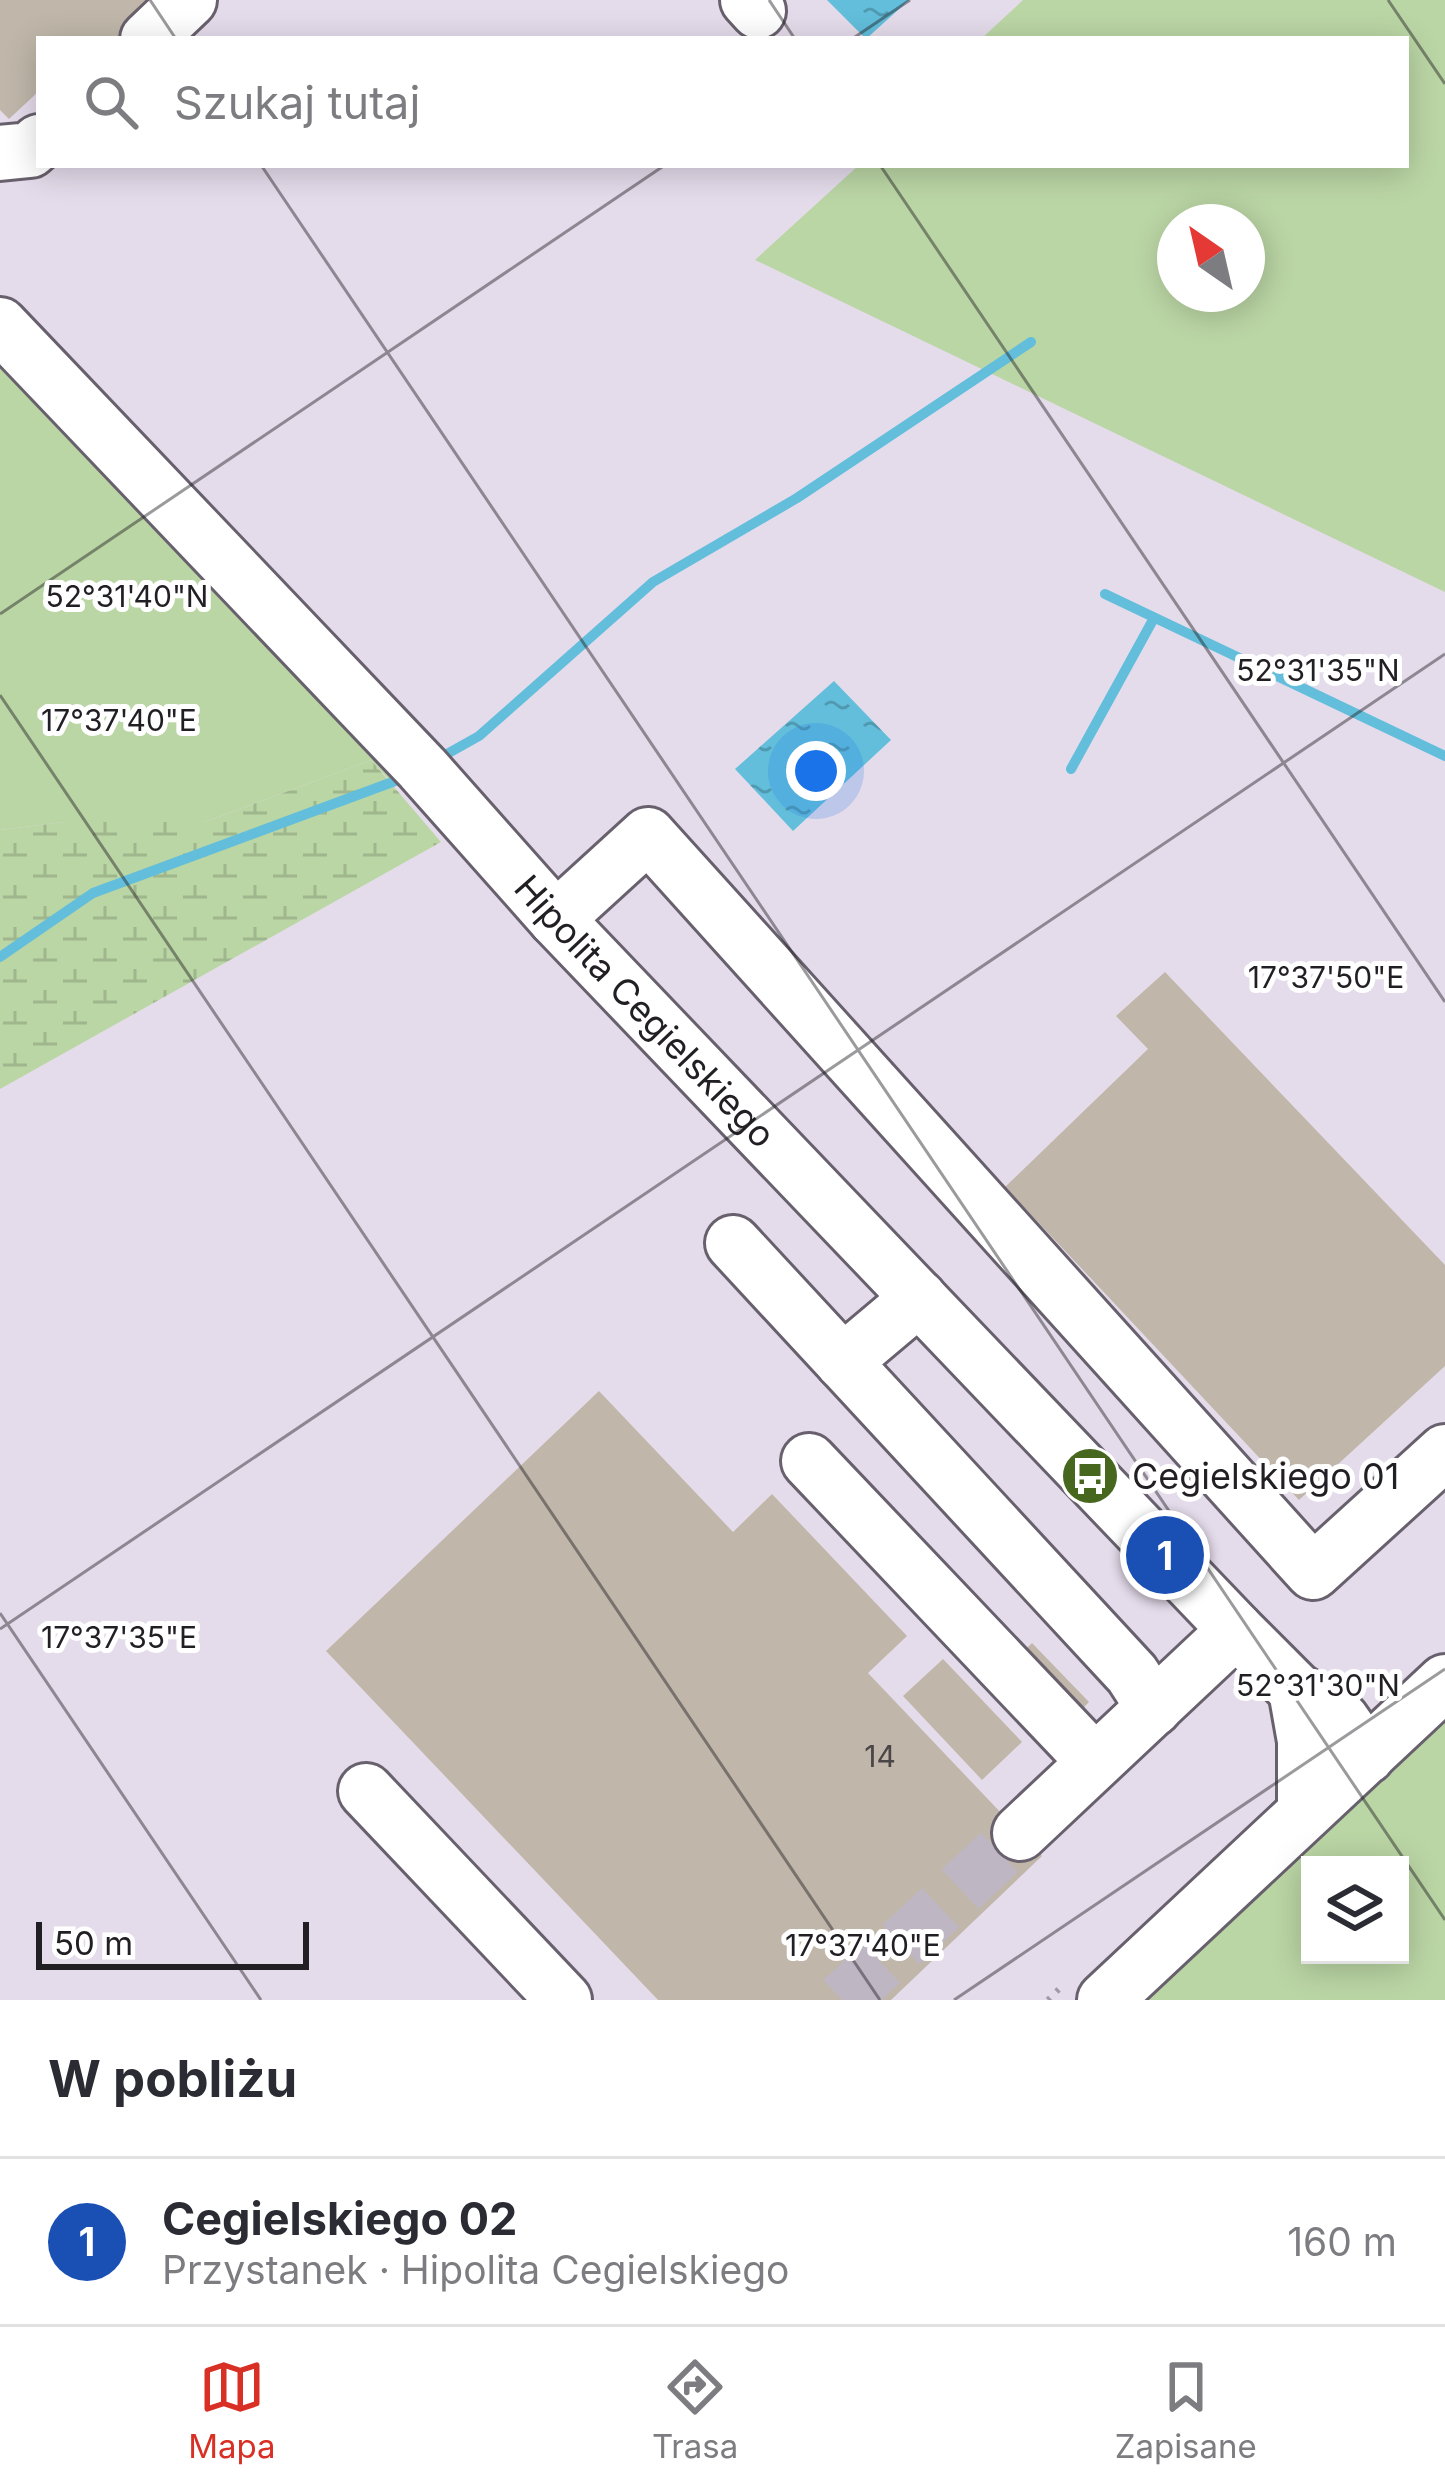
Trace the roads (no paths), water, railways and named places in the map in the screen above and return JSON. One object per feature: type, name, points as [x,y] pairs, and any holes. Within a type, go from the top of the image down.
[{"type":"street","points":[[151,36],[189,0]]},
{"type":"street","points":[[0,153],[30,150],[36,145]]},
{"type":"street","name":"Hipolita Cegielskiego","points":[[0,325],[422,768],[556,919],[1236,1630],[1295,1690],[1341,1719],[1367,1756]]},
{"type":"street","points":[[556,919],[648,836],[1312,1572],[1445,1452]]},
{"type":"street","points":[[733,1243],[1132,1674],[1154,1708]]},
{"type":"street","points":[[844,1362],[920,1298]]},
{"type":"street","points":[[809,1460],[1094,1761]]},
{"type":"street","points":[[1020,1833],[1236,1630]]},
{"type":"street","points":[[1085,1992],[1306,1811],[1445,1682]]},
{"type":"street","points":[[1295,1690],[1305,1741],[1306,1811]]},
{"type":"street","points":[[366,1791],[564,2000]]},
{"type":"water","points":[[827,0],[909,0],[869,36],[863,36]]},
{"type":"water","points":[[834,681],[891,740],[793,831],[735,769]]},
{"type":"waterway","points":[[438,759],[479,736],[653,582],[797,498],[1031,342]]},
{"type":"waterway","points":[[1105,594],[1445,756]]},
{"type":"waterway","points":[[1071,769],[1154,618]]},
{"type":"waterway","points":[[0,957],[93,893],[406,777]]},
{"type":"tunnel","points":[[842,2000],[1020,1833]]},
{"type":"place","name":"Cegielskiego 01","points":[[1090,1476]]},
{"type":"place","name":"Cegielskiego 02","points":[[1165,1555]]}]
